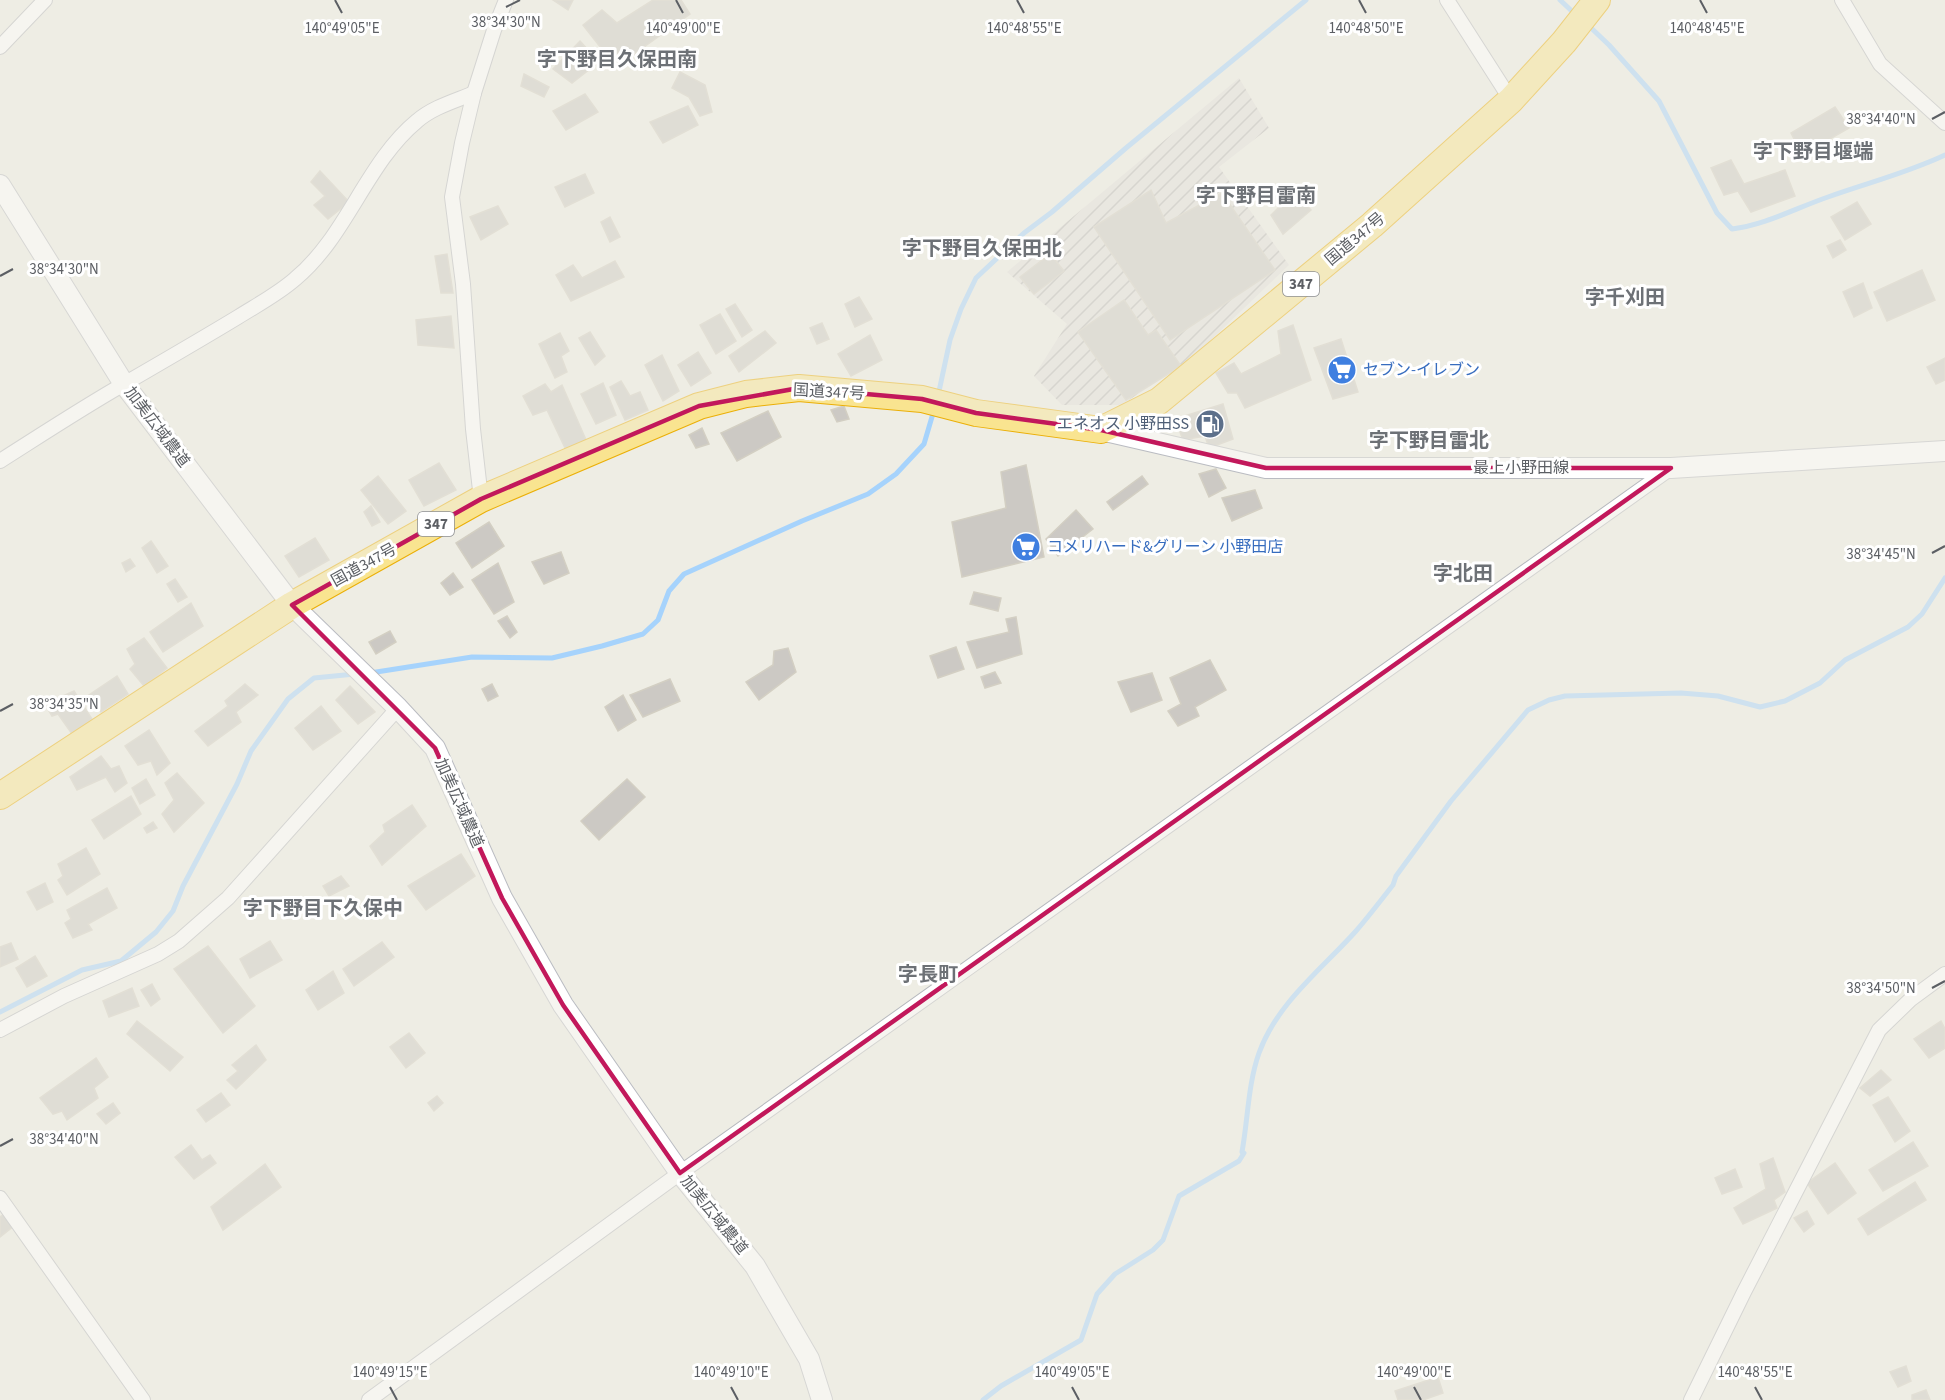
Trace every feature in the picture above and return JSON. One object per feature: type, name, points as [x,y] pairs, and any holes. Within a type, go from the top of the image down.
[{"type":"highway","name":"国道347号","points":[[0,796],[292,605],[481,499],[699,406],[746,394],[799,388],[922,399],[976,413],[1101,430],[1159,401],[1372,225],[1511,100],[1586,13]]},
{"type":"street","points":[[0,47],[45,0]]},
{"type":"street","points":[[481,499],[473,429],[463,284],[452,197],[474,93],[506,0]]},
{"type":"street","points":[[1447,0],[1511,100]]},
{"type":"street","points":[[1842,0],[1880,64],[1945,123]]},
{"type":"street","points":[[0,461],[296,279],[317,258],[340,228],[385,157],[403,135],[418,120],[442,105],[474,93]]},
{"type":"street","name":"加美広域農道","points":[[0,184],[124,384],[292,605],[398,708],[435,748],[502,898],[563,1005],[680,1173],[755,1266],[809,1359],[822,1400]]},
{"type":"street","name":"最上小野田線","points":[[1101,430],[1266,468],[1671,468],[1945,451]]},
{"type":"street","points":[[369,1400],[680,1173],[1671,468]]},
{"type":"street","points":[[0,1030],[64,996],[158,954],[179,941],[228,898],[398,708]]},
{"type":"street","points":[[1691,1400],[1879,1030],[1911,999],[1945,974]]},
{"type":"street","points":[[0,1198],[143,1400]]},
{"type":"highlighted area","points":[[799,388],[922,399],[976,413],[1101,430],[1266,468],[1671,468],[680,1173],[563,1005],[502,898],[435,748],[292,605],[481,499],[699,406]]},
{"type":"shaded area","points":[[1239,78],[1269,128],[1219,167],[1289,265],[1188,362],[1121,405],[1062,405],[1034,376],[1067,324],[1007,272]]},
{"type":"building","points":[[553,0],[573,0],[568,10]]},
{"type":"building","points":[[653,0],[681,0],[690,14],[627,59],[621,53],[609,58],[583,25],[602,10],[617,23]]},
{"type":"building","points":[[580,41],[599,62],[572,83],[553,69]]},
{"type":"building","points":[[680,72],[705,85],[712,112],[700,116],[689,97],[672,88]]},
{"type":"building","points":[[524,74],[549,87],[544,97],[521,86]]},
{"type":"building","points":[[585,94],[598,112],[566,130],[553,111]]},
{"type":"building","points":[[688,106],[698,125],[663,143],[650,122]]},
{"type":"building","points":[[1835,107],[1849,128],[1802,155],[1791,133]]},
{"type":"building","points":[[1731,160],[1744,184],[1785,170],[1795,196],[1751,212],[1738,191],[1724,195],[1711,168]]},
{"type":"building","points":[[320,171],[349,202],[328,219],[314,205],[325,196],[311,182]]},
{"type":"building","points":[[585,174],[594,193],[565,207],[555,187]]},
{"type":"building","points":[[1151,190],[1166,223],[1222,193],[1275,270],[1170,340],[1094,227]]},
{"type":"building","points":[[1294,192],[1311,210],[1283,234],[1271,215]]},
{"type":"building","points":[[1857,202],[1871,224],[1845,240],[1831,217]]},
{"type":"building","points":[[498,206],[508,224],[481,240],[470,217]]},
{"type":"building","points":[[610,217],[620,237],[610,242],[601,222]]},
{"type":"building","points":[[1840,240],[1846,250],[1833,258],[1827,246]]},
{"type":"building","points":[[447,254],[453,293],[441,293],[435,256]]},
{"type":"building","points":[[1050,254],[1064,271],[1034,294],[1020,277]]},
{"type":"building","points":[[615,261],[624,277],[571,301],[556,275],[573,265],[582,278]]},
{"type":"building","points":[[1922,270],[1935,300],[1887,321],[1874,292]]},
{"type":"building","points":[[1863,283],[1872,308],[1854,317],[1843,292]]},
{"type":"building","points":[[859,297],[872,319],[855,327],[845,304]]},
{"type":"building","points":[[1124,300],[1148,335],[1156,330],[1181,366],[1126,400],[1078,332]]},
{"type":"building","points":[[735,304],[752,330],[742,337],[726,309]]},
{"type":"building","points":[[720,314],[736,341],[716,354],[700,325]]},
{"type":"building","points":[[451,316],[454,348],[418,345],[416,320]]},
{"type":"building","points":[[822,323],[829,339],[817,344],[810,328]]},
{"type":"building","points":[[1293,325],[1311,380],[1245,408],[1237,393],[1228,393],[1216,373],[1234,363],[1241,374],[1281,354],[1278,331]]},
{"type":"building","points":[[765,331],[776,343],[739,372],[729,356]]},
{"type":"building","points":[[590,332],[605,356],[595,365],[579,338]]},
{"type":"building","points":[[560,333],[569,351],[561,356],[567,372],[555,378],[539,344]]},
{"type":"building","points":[[870,335],[882,360],[851,376],[838,354]]},
{"type":"building","points":[[1341,339],[1358,392],[1333,399],[1314,348]]},
{"type":"building","points":[[698,352],[711,373],[691,386],[678,365]]},
{"type":"building","points":[[662,355],[679,391],[663,401],[645,365]]},
{"type":"building","points":[[1945,358],[1945,380],[1936,384],[1927,367]]},
{"type":"building","points":[[621,381],[630,396],[640,392],[648,410],[625,420],[610,387]]},
{"type":"building","points":[[603,383],[616,415],[596,424],[581,394]]},
{"type":"building","points":[[545,384],[551,392],[562,385],[587,442],[566,450],[547,410],[533,415],[523,396]]},
{"type":"building","points":[[1223,404],[1233,439],[1209,448],[1205,436],[1183,440],[1175,419]]},
{"type":"building","points":[[844,406],[849,419],[837,422],[831,410]]},
{"type":"building","points":[[768,411],[781,437],[737,461],[721,433]]},
{"type":"building","points":[[702,428],[709,444],[696,448],[689,435]]},
{"type":"building","points":[[439,463],[456,490],[424,506],[409,480]]},
{"type":"building","points":[[1026,465],[1044,557],[962,577],[952,522],[1006,508],[1001,472]]},
{"type":"building","points":[[1216,469],[1226,488],[1209,497],[1199,474]]},
{"type":"building","points":[[378,476],[406,511],[388,524],[361,490]]},
{"type":"building","points":[[1142,476],[1148,484],[1113,510],[1107,502]]},
{"type":"building","points":[[1255,490],[1262,508],[1232,521],[1222,498]]},
{"type":"building","points":[[371,506],[380,522],[372,526],[364,512]]},
{"type":"building","points":[[1076,510],[1093,529],[1058,556],[1046,539]]},
{"type":"building","points":[[489,522],[504,546],[472,568],[456,543]]},
{"type":"building","points":[[315,538],[329,560],[299,577],[285,556]]},
{"type":"building","points":[[151,541],[168,566],[157,573],[142,548]]},
{"type":"building","points":[[561,552],[569,573],[544,584],[532,562]]},
{"type":"building","points":[[130,559],[135,566],[126,572],[122,563]]},
{"type":"building","points":[[498,563],[514,602],[494,614],[472,580]]},
{"type":"building","points":[[453,573],[463,587],[450,595],[441,583]]},
{"type":"building","points":[[175,579],[187,597],[178,602],[167,584]]},
{"type":"building","points":[[974,592],[1001,598],[998,611],[970,604]]},
{"type":"building","points":[[191,603],[203,626],[163,652],[150,632]]},
{"type":"building","points":[[507,616],[517,632],[510,638],[498,621]]},
{"type":"building","points":[[1016,617],[1022,654],[977,668],[967,642],[1009,632],[1006,619]]},
{"type":"building","points":[[390,631],[396,642],[376,654],[369,642]]},
{"type":"building","points":[[144,638],[167,668],[144,686],[130,669],[135,664],[127,649]]},
{"type":"building","points":[[956,647],[964,669],[938,678],[930,656]]},
{"type":"building","points":[[788,648],[796,672],[759,700],[746,682],[773,665],[774,651]]},
{"type":"building","points":[[1210,660],[1226,690],[1195,707],[1199,716],[1178,726],[1168,711],[1181,704],[1170,678]]},
{"type":"building","points":[[995,672],[1001,683],[985,688],[981,677]]},
{"type":"building","points":[[1152,673],[1162,700],[1131,712],[1118,682]]},
{"type":"building","points":[[117,676],[128,694],[101,712],[89,695]]},
{"type":"building","points":[[670,679],[680,701],[643,717],[630,695]]},
{"type":"building","points":[[245,684],[258,695],[236,712],[241,722],[208,746],[195,731],[228,706],[225,701]]},
{"type":"building","points":[[492,684],[498,696],[488,701],[482,689]]},
{"type":"building","points":[[350,686],[375,712],[358,724],[336,700]]},
{"type":"building","points":[[74,691],[92,719],[72,734],[58,714],[52,716],[45,704]]},
{"type":"building","points":[[623,695],[636,720],[618,731],[605,707]]},
{"type":"building","points":[[321,706],[341,731],[313,750],[295,728]]},
{"type":"building","points":[[149,730],[170,763],[157,775],[151,761],[138,765],[125,746]]},
{"type":"building","points":[[101,756],[111,769],[119,766],[127,783],[115,792],[106,777],[77,790],[70,777]]},
{"type":"building","points":[[177,773],[204,803],[174,832],[162,814],[174,800],[165,783]]},
{"type":"building","points":[[146,779],[155,795],[140,804],[132,788]]},
{"type":"building","points":[[627,779],[645,797],[599,840],[581,821]]},
{"type":"building","points":[[131,796],[141,814],[104,839],[92,820]]},
{"type":"building","points":[[412,805],[426,826],[382,865],[370,846],[385,832],[383,825]]},
{"type":"building","points":[[153,822],[157,828],[147,833],[144,828]]},
{"type":"building","points":[[86,848],[100,874],[67,895],[58,880],[63,876],[58,864]]},
{"type":"building","points":[[461,854],[475,876],[426,910],[408,886]]},
{"type":"building","points":[[341,876],[349,886],[329,896],[323,886]]},
{"type":"building","points":[[45,883],[53,902],[37,910],[27,892]]},
{"type":"building","points":[[107,888],[117,908],[88,924],[92,930],[73,938],[65,923],[71,919],[67,910]]},
{"type":"building","points":[[270,941],[282,960],[250,978],[240,959]]},
{"type":"building","points":[[382,942],[394,957],[354,986],[343,969]]},
{"type":"building","points":[[11,943],[18,959],[0,967],[0,947]]},
{"type":"building","points":[[208,946],[255,1006],[223,1033],[174,969]]},
{"type":"building","points":[[35,956],[47,976],[27,987],[16,968]]},
{"type":"building","points":[[333,971],[344,993],[318,1010],[306,990]]},
{"type":"building","points":[[152,984],[160,999],[151,1006],[141,990]]},
{"type":"building","points":[[132,988],[139,1006],[109,1017],[103,1001]]},
{"type":"building","points":[[137,1021],[183,1057],[170,1071],[127,1034]]},
{"type":"building","points":[[1941,1021],[1945,1029],[1945,1048],[1929,1058],[1914,1039]]},
{"type":"building","points":[[409,1033],[425,1053],[406,1068],[390,1047]]},
{"type":"building","points":[[256,1045],[266,1060],[236,1089],[227,1080],[238,1071],[232,1065]]},
{"type":"building","points":[[96,1058],[108,1077],[94,1088],[98,1098],[67,1120],[62,1111],[53,1114],[40,1098]]},
{"type":"building","points":[[1881,1070],[1891,1080],[1870,1096],[1860,1088]]},
{"type":"building","points":[[221,1093],[230,1105],[206,1122],[197,1110]]},
{"type":"building","points":[[437,1096],[443,1103],[434,1111],[428,1103]]},
{"type":"building","points":[[1888,1097],[1910,1131],[1895,1142],[1873,1105]]},
{"type":"building","points":[[113,1103],[120,1113],[106,1124],[97,1114]]},
{"type":"building","points":[[1913,1142],[1928,1166],[1883,1191],[1869,1170]]},
{"type":"building","points":[[191,1145],[202,1160],[210,1155],[216,1163],[194,1179],[175,1157]]},
{"type":"building","points":[[1773,1158],[1785,1192],[1774,1200],[1777,1208],[1743,1224],[1734,1208],[1766,1189],[1760,1164]]},
{"type":"building","points":[[1835,1163],[1856,1193],[1828,1214],[1807,1183]]},
{"type":"building","points":[[265,1164],[281,1187],[223,1230],[211,1207]]},
{"type":"building","points":[[1735,1169],[1742,1187],[1722,1194],[1715,1178]]},
{"type":"building","points":[[1915,1182],[1926,1200],[1868,1235],[1858,1219]]},
{"type":"building","points":[[1807,1211],[1814,1224],[1804,1232],[1794,1218]]},
{"type":"building","points":[[6,1213],[15,1225],[0,1237],[0,1217]]},
{"type":"building","points":[[1906,1366],[1911,1381],[1898,1387],[1890,1372]]},
{"type":"building","points":[[1438,1377],[1443,1393],[1423,1400],[1398,1400],[1395,1391]]},
{"type":"building","points":[[1926,1390],[1930,1400],[1912,1400],[1912,1395]]},
{"type":"waterway","points":[[938,396],[950,340],[961,309],[976,278],[1024,233],[1306,0]]},
{"type":"waterway","points":[[1560,0],[1576,15]]},
{"type":"waterway","points":[[1588,25],[1659,101],[1717,213],[1732,229],[1768,220],[1945,155]]},
{"type":"waterway","points":[[370,673],[472,657],[552,658],[643,634],[658,620],[669,591],[684,574],[868,494],[896,474],[924,444],[934,410]]},
{"type":"waterway","points":[[983,1400],[1001,1386],[1081,1340],[1097,1294],[1115,1274],[1153,1250],[1163,1240],[1179,1196],[1239,1161],[1244,1153],[1242,1152],[1255,1065],[1267,1035],[1277,1018],[1289,1002],[1366,920],[1451,801],[1528,710],[1549,700],[1565,696],[1681,693],[1718,696],[1760,707],[1785,701],[1820,683],[1845,660],[1908,627],[1922,614],[1945,578]]},
{"type":"waterway","points":[[0,1012],[82,970],[121,961],[156,932],[173,911],[183,886],[237,784],[251,751],[288,699],[314,678],[355,674]]},
{"type":"place","name":"セブン-イレブン","points":[[1342,370]]},
{"type":"place","name":"エネオス 小野田SS","points":[[1210,424]]},
{"type":"place","name":"コメリハード&グリーン 小野田店","points":[[1026,547]]},
{"type":"district","name":"字下野目久保田南","points":[[617,60]]},
{"type":"district","name":"字下野目堰端","points":[[1813,152]]},
{"type":"district","name":"字下野目雷南","points":[[1256,196]]},
{"type":"district","name":"字下野目久保田北","points":[[982,249]]},
{"type":"district","name":"字千刈田","points":[[1625,298]]},
{"type":"district","name":"字下野目雷北","points":[[1429,441]]},
{"type":"district","name":"字北田","points":[[1463,574]]},
{"type":"district","name":"字下野目下久保中","points":[[323,909]]},
{"type":"district","name":"字長町","points":[[928,975]]}]
